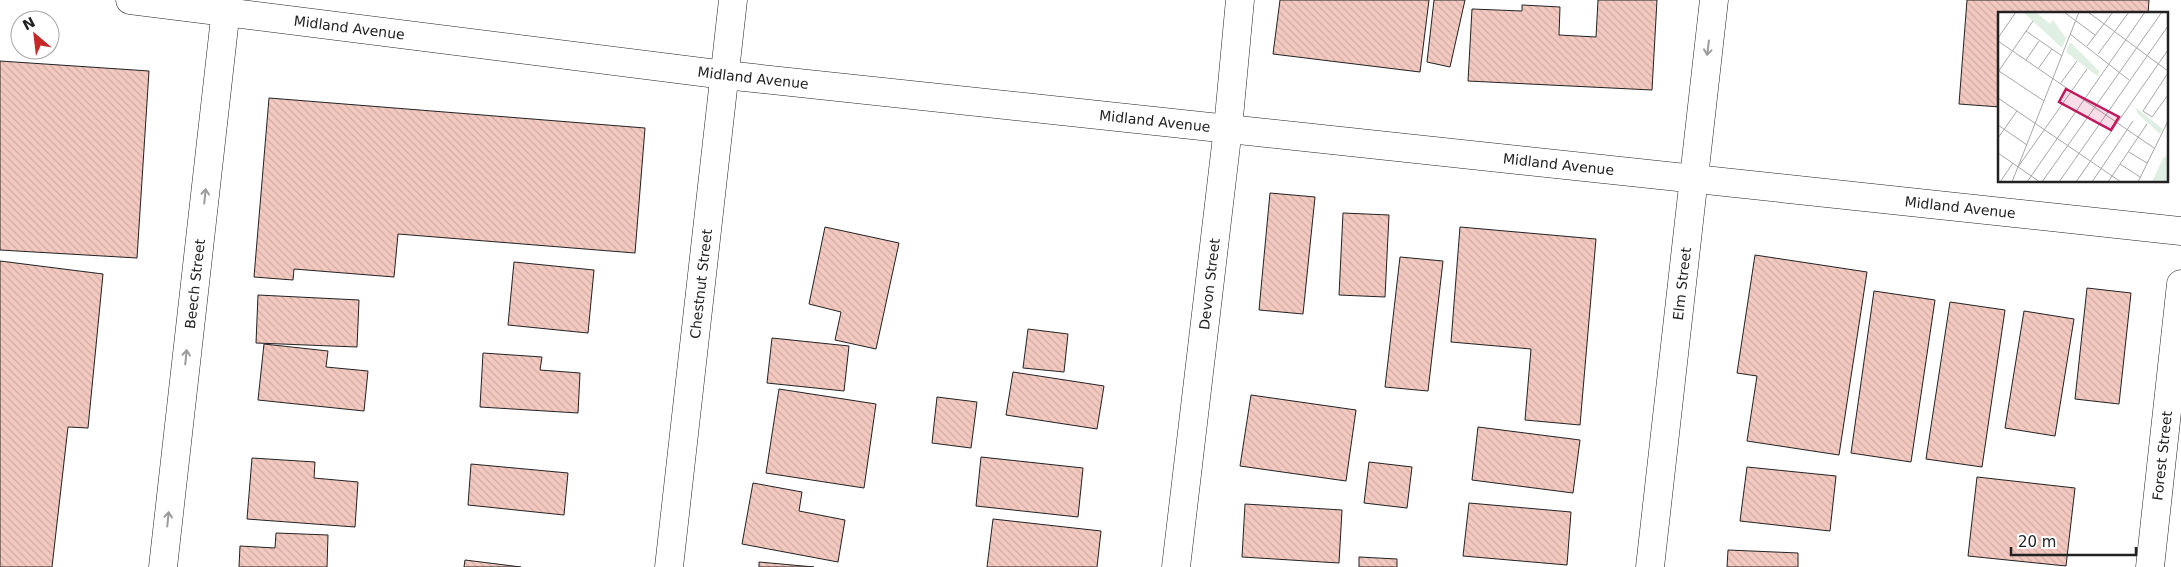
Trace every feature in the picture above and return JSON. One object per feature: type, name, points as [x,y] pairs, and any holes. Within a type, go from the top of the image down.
[{"type":"street","name":"Midland Avenue","points":[[130,0],[226,6],[725,75],[2181,231]]},
{"type":"street","name":"Chestnut Street","points":[[668,567],[733,0]]},
{"type":"street","name":"Devon Street","points":[[1176,567],[1228,128],[1240,0]]},
{"type":"street","name":"Elm Street","points":[[1650,567],[1714,0]]},
{"type":"street","name":"Beech Street","points":[[163,567],[226,6]]},
{"type":"street","name":"Forest Street","points":[[2150,567],[2181,284]]},
{"type":"building","points":[[1280,0],[1429,0],[1420,72],[1273,54]]},
{"type":"building","points":[[1434,0],[1465,0],[1450,67],[1427,62]]},
{"type":"building","points":[[1598,0],[1657,0],[1652,90],[1468,81],[1472,9],[1522,11],[1522,5],[1560,7],[1559,35],[1596,37]]},
{"type":"building","points":[[1967,0],[2149,0],[2148,12],[1998,12],[1998,107],[1959,104]]},
{"type":"building","points":[[0,61],[149,71],[137,258],[0,250]]},
{"type":"building","points":[[269,98],[645,128],[635,253],[398,234],[394,277],[294,269],[293,280],[254,277]]},
{"type":"building","points":[[1270,193],[1315,197],[1303,314],[1259,310]]},
{"type":"building","points":[[1343,213],[1389,215],[1385,297],[1339,295]]},
{"type":"building","points":[[825,227],[899,243],[876,349],[835,340],[841,312],[809,304]]},
{"type":"building","points":[[1460,227],[1596,239],[1580,425],[1525,420],[1531,349],[1451,342]]},
{"type":"building","points":[[1755,255],[1867,272],[1839,455],[1747,441],[1757,376],[1737,373]]},
{"type":"building","points":[[1400,257],[1443,261],[1428,391],[1385,387]]},
{"type":"building","points":[[0,261],[103,274],[88,428],[68,427],[52,567],[0,567]]},
{"type":"building","points":[[514,262],[594,270],[588,333],[508,325]]},
{"type":"building","points":[[2087,288],[2131,293],[2119,404],[2075,399]]},
{"type":"building","points":[[1874,291],[1935,300],[1911,462],[1851,453]]},
{"type":"building","points":[[258,295],[359,300],[357,347],[256,343]]},
{"type":"building","points":[[1950,302],[2005,310],[1982,467],[1926,459]]},
{"type":"building","points":[[2024,311],[2074,319],[2055,436],[2005,428]]},
{"type":"building","points":[[1028,329],[1068,334],[1064,372],[1023,368]]},
{"type":"building","points":[[772,338],[849,346],[844,391],[767,383]]},
{"type":"building","points":[[264,344],[328,351],[326,367],[368,371],[364,411],[258,400]]},
{"type":"building","points":[[483,353],[542,357],[540,370],[580,373],[578,413],[480,407]]},
{"type":"building","points":[[1013,372],[1104,386],[1097,429],[1006,415]]},
{"type":"building","points":[[779,389],[876,404],[864,488],[766,473]]},
{"type":"building","points":[[1251,395],[1356,410],[1346,481],[1240,466]]},
{"type":"building","points":[[937,397],[977,402],[971,448],[932,443]]},
{"type":"building","points":[[1478,427],[1580,440],[1573,493],[1472,480]]},
{"type":"building","points":[[981,457],[1083,468],[1078,517],[976,506]]},
{"type":"building","points":[[252,458],[315,462],[314,478],[358,482],[355,527],[247,519]]},
{"type":"building","points":[[1369,462],[1412,467],[1407,508],[1364,503]]},
{"type":"building","points":[[471,464],[568,473],[564,515],[468,505]]},
{"type":"building","points":[[1747,467],[1836,476],[1830,531],[1740,521]]},
{"type":"building","points":[[1977,477],[2075,488],[2066,566],[1968,556]]},
{"type":"building","points":[[753,483],[802,492],[799,511],[845,520],[838,562],[742,544]]},
{"type":"building","points":[[1469,503],[1571,512],[1567,565],[1463,556]]},
{"type":"building","points":[[1245,504],[1342,510],[1339,563],[1242,557]]},
{"type":"building","points":[[993,519],[1101,531],[1097,567],[987,567]]},
{"type":"building","points":[[276,533],[328,535],[327,567],[239,567],[240,546],[275,548]]},
{"type":"building","points":[[1728,550],[1798,553],[1798,567],[1727,567]]},
{"type":"building","points":[[1359,557],[1397,559],[1397,567],[1359,567]]},
{"type":"building","points":[[465,560],[521,567],[464,567]]},
{"type":"building","points":[[759,562],[814,567],[759,567]]}]
